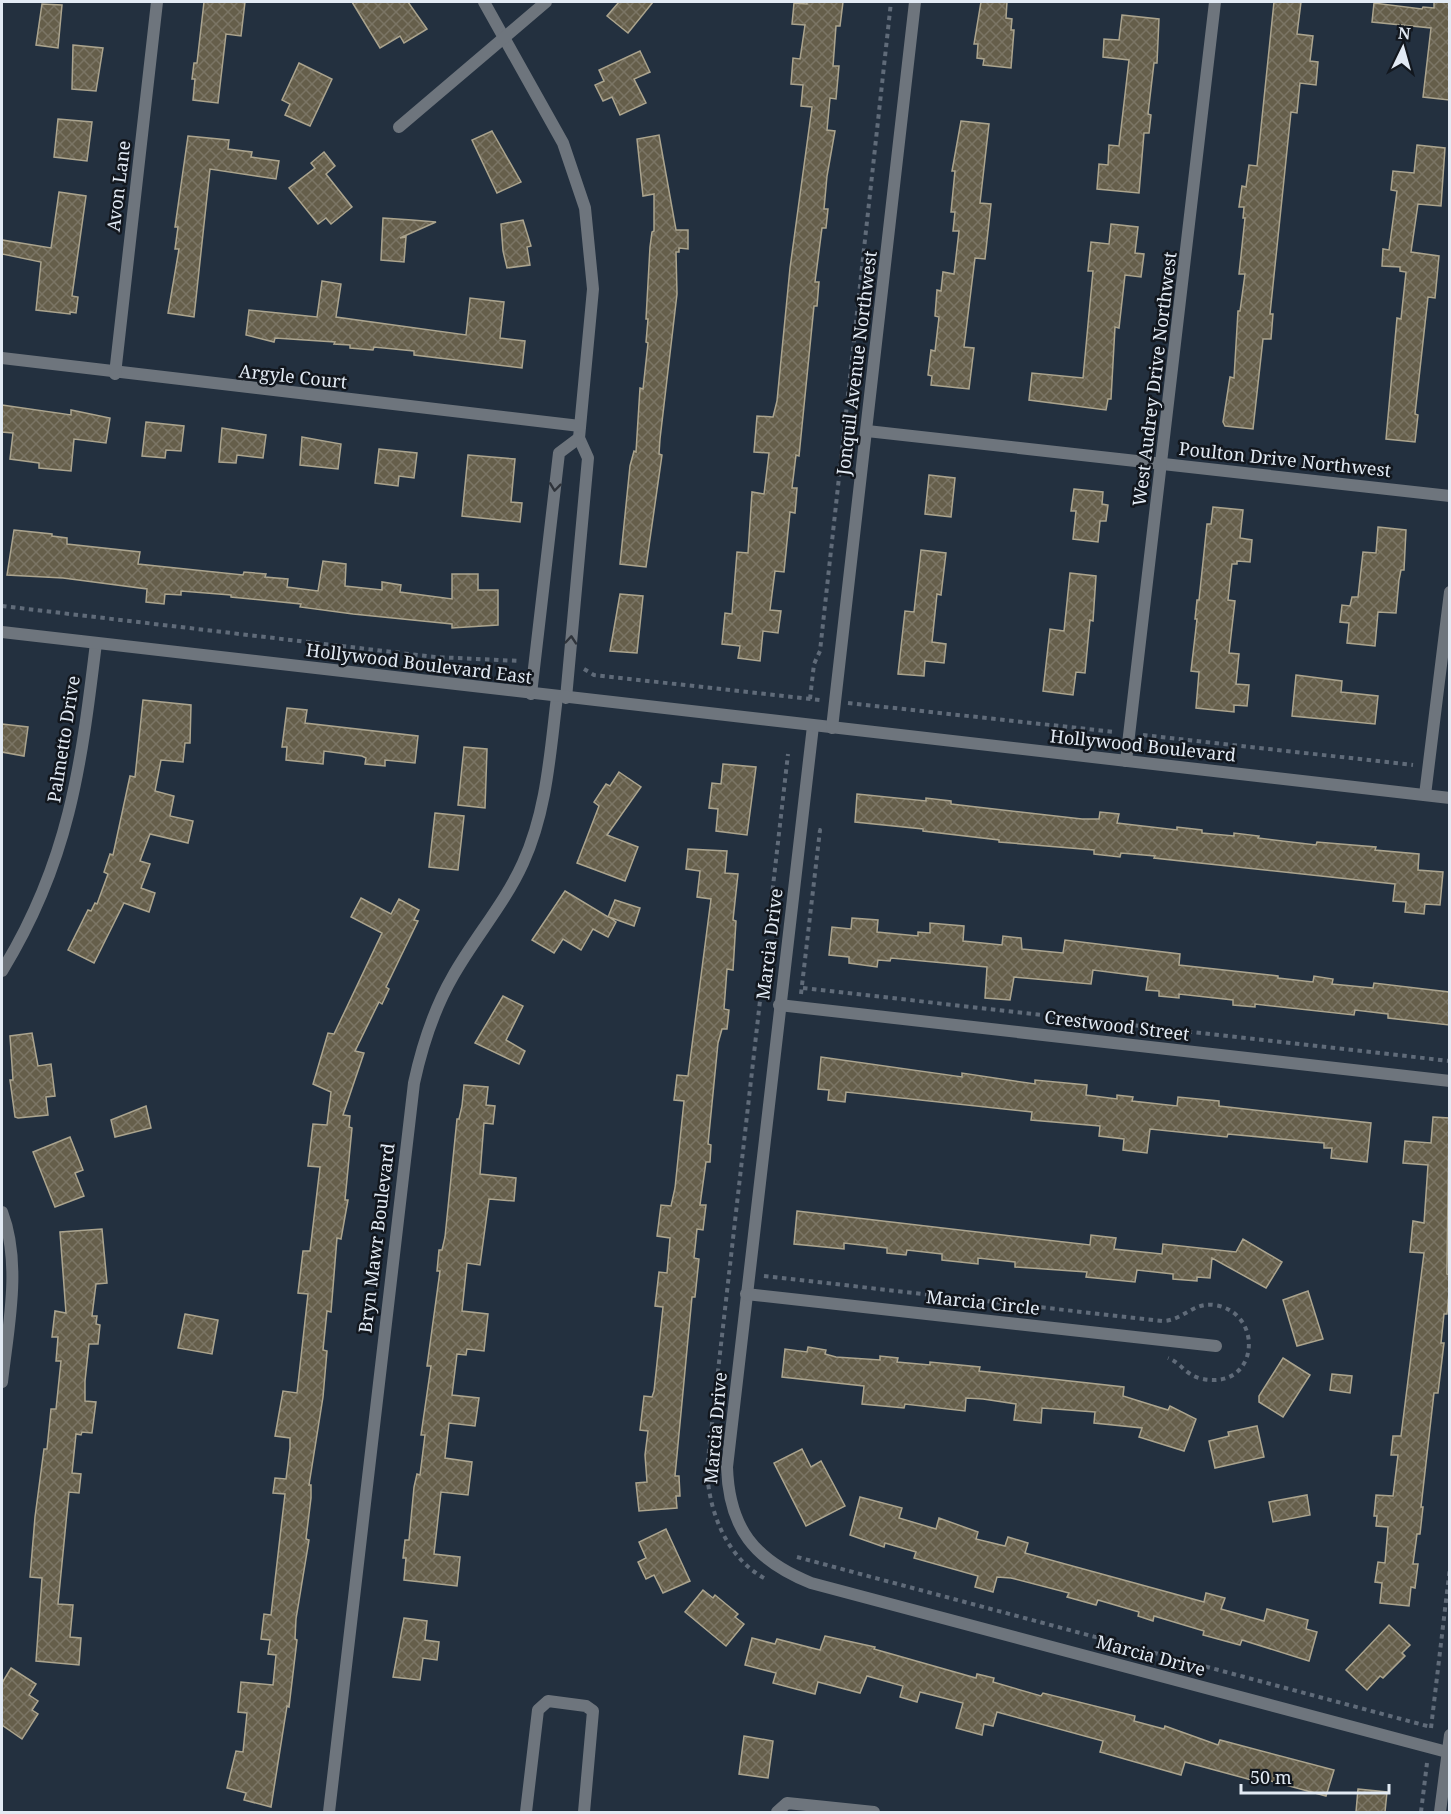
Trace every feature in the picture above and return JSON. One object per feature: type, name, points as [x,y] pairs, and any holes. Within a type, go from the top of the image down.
[{"type":"street","name":"Avon Lane","points":[[115,374],[157,2]]},
{"type":"street","name":"Bryn Mawr Boulevard","points":[[329,1812],[414,1083],[428,1030],[452,977],[507,893],[529,848],[546,792],[561,697],[569,666],[588,458],[580,432],[593,289],[585,208],[563,143],[484,2]]},
{"type":"street","points":[[399,127],[546,2]]},
{"type":"street","name":"Jonquil Avenue Northwest","points":[[832,728],[915,2]]},
{"type":"street","name":"West Audrey Drive Northwest","points":[[1126,761],[1215,2]]},
{"type":"street","name":"Argyle Court","points":[[2,358],[580,432]]},
{"type":"street","name":"Poulton Drive Northwest","points":[[867,431],[1449,496]]},
{"type":"street","points":[[531,694],[559,453],[580,432]]},
{"type":"street","points":[[1425,795],[1449,592]]},
{"type":"street","name":"Hollywood Boulevard East","points":[[2,632],[832,728]]},
{"type":"street","name":"Palmetto Drive","points":[[2,971],[40,899],[73,802],[83,753],[96,643]]},
{"type":"street","name":"Marcia Drive","points":[[813,726],[727,1467],[728,1494],[741,1528],[753,1547],[770,1562],[811,1583],[1448,1752]]},
{"type":"street","name":"Hollywood Boulevard","points":[[832,728],[1449,798]]},
{"type":"street","name":"Crestwood Street","points":[[780,1005],[1449,1081]]},
{"type":"street","points":[[2,1212],[8,1227],[13,1267],[2,1382]]},
{"type":"street","name":"Marcia Circle","points":[[746,1294],[1216,1346]]},
{"type":"street","points":[[526,1812],[538,1710],[548,1701],[586,1706],[594,1711],[584,1812]]},
{"type":"street","points":[[1440,1812],[1449,1735]]},
{"type":"street","points":[[777,1812],[787,1803],[874,1812]]},
{"type":"path","points":[[810,699],[825,605],[891,2]]},
{"type":"path","points":[[2,606],[435,657],[534,662]]},
{"type":"path","points":[[569,666],[582,668],[594,675],[1429,767]]},
{"type":"path","points":[[772,1583],[752,1571],[735,1554],[721,1530],[711,1502],[707,1468],[788,754]]},
{"type":"path","points":[[795,1007],[803,988],[820,830],[801,828]]},
{"type":"path","points":[[803,988],[1449,1061]]},
{"type":"path","points":[[761,1296],[764,1269]]},
{"type":"path","points":[[790,1553],[799,1558],[1431,1727]]},
{"type":"path","points":[[1421,1812],[1449,1567]]},
{"type":"path","points":[[1416,1760],[1427,1763]]},
{"type":"building","points":[[204,2],[245,2],[241,36],[226,34],[218,103],[193,100],[195,79],[192,79],[194,63],[197,63]]},
{"type":"building","points":[[352,2],[408,2],[427,29],[404,43],[400,36],[380,48]]},
{"type":"building","points":[[619,2],[653,2],[628,33],[607,16]]},
{"type":"building","points":[[807,2],[843,2],[840,26],[836,26],[833,66],[839,66],[836,99],[830,98],[827,130],[835,131],[827,176],[824,209],[828,209],[826,228],[822,228],[815,282],[819,282],[817,306],[814,306],[799,456],[796,455],[792,488],[797,488],[795,513],[790,512],[784,572],[775,571],[770,610],[781,611],[778,633],[763,631],[760,661],[738,658],[740,646],[722,644],[725,613],[732,614],[737,552],[748,553],[752,492],[764,494],[769,453],[754,452],[757,416],[773,417],[777,401],[790,268],[812,107],[801,106],[803,85],[791,84],[793,58],[800,59],[805,25],[792,24],[794,3],[807,4]]},
{"type":"building","points":[[981,2],[1007,2],[1006,18],[1012,19],[1011,30],[1014,30],[1011,68],[983,65],[984,59],[977,58],[978,44],[974,44]]},
{"type":"building","points":[[1274,2],[1301,2],[1297,34],[1313,36],[1310,61],[1318,62],[1316,85],[1300,83],[1297,113],[1291,112],[1270,314],[1273,314],[1271,339],[1263,339],[1253,429],[1225,426],[1223,422],[1230,377],[1234,378],[1238,311],[1240,311],[1245,274],[1239,274],[1245,218],[1243,218],[1244,207],[1239,207],[1242,186],[1246,187],[1249,165],[1257,166]]},
{"type":"building","points":[[1434,2],[1449,2],[1449,100],[1423,97],[1431,28],[1372,22],[1374,3],[1422,9],[1423,7],[1434,8]]},
{"type":"building","points":[[42,4],[62,5],[58,48],[36,45]]},
{"type":"building","points":[[1122,15],[1159,19],[1157,63],[1154,63],[1148,114],[1151,115],[1149,133],[1144,133],[1139,193],[1097,189],[1099,164],[1108,165],[1109,145],[1119,146],[1129,60],[1103,57],[1104,39],[1119,40]]},
{"type":"building","points":[[73,45],[103,48],[96,91],[72,89]]},
{"type":"building","points":[[640,51],[650,72],[634,79],[646,103],[620,115],[612,97],[603,101],[595,85],[604,81],[599,70]]},
{"type":"building","points":[[299,63],[332,79],[310,126],[285,115],[290,104],[282,100]]},
{"type":"building","points":[[58,119],[92,122],[87,161],[54,157]]},
{"type":"building","points":[[961,121],[989,124],[980,203],[991,204],[985,259],[975,258],[964,347],[974,348],[969,389],[931,385],[932,376],[928,375],[931,350],[935,351],[939,317],[935,316],[937,290],[941,291],[943,272],[954,274],[959,231],[953,231],[955,212],[951,212],[955,171],[952,171]]},
{"type":"building","points":[[492,131],[521,182],[497,193],[472,140]]},
{"type":"building","points":[[659,135],[676,230],[688,230],[688,249],[679,248],[679,252],[676,252],[677,294],[660,439],[659,454],[662,455],[646,567],[620,564],[630,466],[634,451],[636,452],[640,388],[643,389],[648,343],[646,342],[648,319],[646,319],[650,247],[654,231],[654,194],[643,196],[637,139]]},
{"type":"building","points":[[188,136],[229,140],[228,149],[252,152],[251,157],[279,161],[276,179],[210,169],[194,317],[168,313],[179,249],[175,249],[178,227],[175,227]]},
{"type":"building","points":[[1417,145],[1445,148],[1441,206],[1418,204],[1411,252],[1439,256],[1435,298],[1428,297],[1415,414],[1418,415],[1415,442],[1386,439],[1397,318],[1401,319],[1406,272],[1400,271],[1400,267],[1382,266],[1383,249],[1389,250],[1397,191],[1391,190],[1393,171],[1414,173]]},
{"type":"building","points":[[324,152],[335,166],[326,174],[352,207],[331,224],[326,218],[318,224],[289,188],[315,168],[311,163]]},
{"type":"building","points":[[59,192],[86,196],[72,296],[78,297],[76,313],[70,312],[70,314],[36,310],[41,262],[2,254],[2,240],[51,248]]},
{"type":"building","points":[[383,218],[436,222],[400,238],[406,237],[404,262],[381,260]]},
{"type":"building","points":[[523,220],[531,246],[527,247],[530,265],[507,268],[501,224]]},
{"type":"building","points":[[1111,224],[1138,227],[1135,253],[1144,254],[1141,277],[1125,275],[1119,328],[1115,327],[1111,399],[1108,399],[1106,410],[1029,400],[1032,373],[1083,378],[1093,271],[1088,271],[1091,242],[1109,244]]},
{"type":"building","points":[[322,281],[341,284],[336,317],[466,335],[470,298],[504,302],[500,338],[525,341],[522,368],[414,355],[414,351],[374,347],[373,350],[350,348],[350,345],[334,344],[335,342],[275,338],[274,342],[246,335],[249,310],[317,317]]},
{"type":"building","points":[[2,405],[71,415],[71,410],[110,418],[106,443],[74,439],[71,471],[39,468],[39,463],[10,459],[13,433],[2,432]]},
{"type":"building","points":[[146,422],[184,426],[181,451],[166,450],[165,458],[142,456]]},
{"type":"building","points":[[222,428],[266,435],[263,458],[237,455],[236,463],[219,462]]},
{"type":"building","points":[[302,437],[341,444],[338,469],[300,465]]},
{"type":"building","points":[[379,449],[417,453],[414,478],[399,476],[398,486],[375,483]]},
{"type":"building","points":[[468,455],[515,459],[511,502],[522,503],[520,522],[462,516]]},
{"type":"building","points":[[929,475],[955,478],[951,517],[925,514]]},
{"type":"building","points":[[1074,489],[1103,492],[1102,504],[1108,505],[1106,521],[1100,521],[1098,542],[1073,539],[1076,511],[1071,511]]},
{"type":"building","points":[[1213,507],[1243,510],[1240,538],[1252,540],[1250,562],[1237,561],[1237,564],[1232,564],[1228,600],[1235,601],[1229,653],[1239,654],[1236,684],[1249,685],[1247,706],[1234,705],[1234,712],[1196,708],[1199,672],[1191,671],[1207,524],[1211,524]]},
{"type":"building","points":[[1378,527],[1406,530],[1404,570],[1401,570],[1399,580],[1396,613],[1378,612],[1375,646],[1347,643],[1349,623],[1340,622],[1342,605],[1350,606],[1352,597],[1358,597],[1363,552],[1376,553]]},
{"type":"building","points":[[14,530],[52,534],[52,536],[67,538],[67,544],[140,552],[138,564],[243,575],[244,572],[266,574],[265,577],[288,579],[287,587],[318,591],[323,561],[346,564],[345,586],[382,590],[382,582],[401,585],[400,592],[452,599],[452,574],[478,574],[478,590],[498,590],[498,625],[452,628],[452,624],[353,614],[300,607],[301,604],[231,597],[231,595],[181,591],[181,595],[165,594],[164,604],[146,602],[147,589],[63,578],[7,575]]},
{"type":"building","points":[[921,550],[946,553],[941,595],[937,594],[932,642],[946,644],[944,663],[925,661],[924,676],[898,674],[905,611],[914,612]]},
{"type":"building","points":[[1070,573],[1096,576],[1093,621],[1090,620],[1085,673],[1076,672],[1073,695],[1043,691],[1050,629],[1064,631]]},
{"type":"building","points":[[620,594],[643,596],[637,653],[610,651]]},
{"type":"building","points":[[1296,675],[1342,681],[1341,692],[1378,696],[1375,724],[1292,716]]},
{"type":"building","points":[[143,700],[191,705],[190,743],[185,743],[183,762],[161,760],[155,791],[174,796],[170,816],[193,821],[188,843],[150,834],[140,861],[150,864],[141,888],[155,893],[149,912],[124,903],[94,963],[68,950],[88,910],[91,911],[95,903],[97,904],[108,874],[104,872],[110,854],[113,855],[130,776],[135,777]]},
{"type":"building","points":[[287,708],[307,710],[305,723],[418,736],[415,763],[385,760],[385,766],[365,764],[366,758],[362,756],[324,751],[323,764],[286,760],[287,747],[282,747]]},
{"type":"building","points":[[2,724],[28,727],[24,756],[2,752]]},
{"type":"building","points":[[464,747],[487,749],[485,808],[458,805]]},
{"type":"building","points":[[723,764],[756,767],[747,835],[716,831],[718,809],[709,808],[712,783],[721,784]]},
{"type":"building","points":[[619,772],[641,787],[607,835],[638,847],[625,881],[577,863],[599,806],[594,802],[606,784],[610,786]]},
{"type":"building","points":[[857,794],[926,801],[926,798],[951,801],[951,804],[1082,819],[1099,819],[1100,812],[1119,814],[1117,823],[1177,830],[1177,827],[1202,830],[1202,833],[1234,836],[1234,833],[1316,845],[1317,842],[1376,847],[1375,850],[1419,854],[1418,870],[1443,872],[1440,905],[1425,904],[1424,914],[1405,912],[1406,902],[1393,901],[1395,884],[1154,858],[1155,856],[1121,853],[1120,857],[1094,854],[1094,850],[999,842],[999,840],[923,831],[923,829],[855,822]]},
{"type":"building","points":[[435,813],[464,816],[458,870],[429,867]]},
{"type":"building","points":[[688,849],[727,851],[725,873],[738,874],[733,920],[736,921],[733,970],[727,969],[724,1009],[729,1010],[727,1029],[722,1029],[718,1043],[708,1144],[711,1145],[710,1162],[706,1162],[700,1205],[706,1205],[703,1230],[697,1229],[694,1258],[699,1259],[695,1297],[692,1297],[675,1476],[679,1476],[680,1496],[676,1496],[677,1508],[639,1511],[636,1483],[647,1482],[645,1455],[648,1431],[640,1430],[644,1396],[652,1397],[654,1391],[663,1307],[655,1306],[659,1272],[667,1273],[670,1238],[657,1236],[661,1205],[671,1206],[675,1188],[684,1101],[674,1100],[677,1075],[688,1076],[711,899],[697,897],[700,871],[686,869]]},
{"type":"building","points":[[565,891],[608,917],[615,900],[640,908],[634,926],[609,917],[616,922],[608,937],[593,929],[581,950],[563,939],[554,953],[532,940]]},
{"type":"building","points":[[361,898],[391,914],[399,899],[419,910],[414,920],[418,921],[386,987],[389,989],[382,1004],[379,1002],[355,1051],[364,1053],[343,1115],[350,1116],[349,1127],[352,1128],[345,1200],[348,1200],[341,1239],[337,1238],[331,1312],[327,1311],[323,1350],[327,1351],[323,1397],[309,1485],[311,1485],[311,1498],[306,1539],[309,1540],[296,1619],[295,1639],[297,1640],[289,1707],[287,1706],[271,1807],[244,1800],[246,1793],[227,1788],[236,1751],[243,1752],[247,1713],[238,1712],[241,1682],[273,1685],[276,1655],[268,1654],[270,1640],[261,1639],[264,1614],[271,1615],[285,1494],[273,1493],[275,1478],[286,1479],[290,1448],[290,1438],[275,1436],[283,1391],[297,1393],[308,1294],[298,1293],[303,1251],[310,1251],[320,1167],[308,1166],[313,1124],[327,1125],[331,1092],[313,1084],[328,1033],[334,1034],[382,933],[351,917]]},
{"type":"building","points":[[852,918],[878,920],[877,932],[918,936],[918,932],[930,933],[930,923],[964,926],[963,941],[1002,945],[1003,936],[1021,938],[1022,949],[1063,953],[1065,940],[1180,954],[1179,965],[1313,982],[1314,976],[1333,979],[1332,984],[1373,988],[1374,983],[1449,992],[1449,1025],[1388,1018],[1388,1014],[1355,1010],[1354,1015],[1255,1004],[1255,1007],[1233,1005],[1233,1000],[1179,994],[1179,998],[1159,996],[1159,991],[1146,990],[1148,977],[1093,970],[1091,984],[1014,977],[1010,1000],[985,998],[987,967],[891,958],[890,961],[878,960],[877,967],[849,963],[849,957],[829,955],[832,927],[851,929]]},
{"type":"building","points":[[503,996],[523,1006],[506,1040],[525,1051],[519,1064],[475,1043]]},
{"type":"building","points":[[32,1033],[38,1066],[51,1064],[55,1096],[46,1097],[48,1115],[18,1118],[15,1117],[10,1080],[13,1080],[10,1036]]},
{"type":"building","points":[[821,1057],[962,1077],[962,1073],[1035,1084],[1035,1080],[1087,1085],[1086,1095],[1117,1099],[1117,1095],[1133,1097],[1132,1101],[1177,1106],[1178,1097],[1219,1101],[1219,1106],[1371,1123],[1367,1162],[1331,1158],[1332,1148],[1324,1148],[1324,1143],[1150,1129],[1147,1153],[1123,1150],[1124,1139],[1099,1136],[1100,1126],[1031,1120],[1032,1112],[846,1092],[845,1102],[828,1100],[829,1090],[818,1089]]},
{"type":"building","points":[[464,1085],[488,1087],[486,1105],[495,1106],[493,1124],[484,1123],[480,1174],[516,1178],[514,1201],[489,1199],[480,1265],[467,1263],[462,1311],[488,1314],[484,1351],[467,1349],[466,1355],[457,1354],[452,1395],[479,1398],[475,1426],[449,1423],[445,1458],[472,1462],[468,1495],[441,1492],[434,1554],[460,1557],[457,1586],[404,1580],[406,1558],[403,1558],[405,1540],[409,1540],[414,1487],[417,1474],[420,1475],[425,1435],[421,1435],[431,1366],[427,1366],[440,1271],[437,1271],[439,1250],[442,1250],[445,1237],[457,1119],[459,1119],[462,1106]]},
{"type":"building","points":[[146,1106],[151,1128],[115,1137],[111,1120]]},
{"type":"building","points":[[1433,1117],[1449,1118],[1447,1274],[1449,1275],[1449,1292],[1447,1314],[1444,1314],[1441,1343],[1444,1343],[1438,1393],[1434,1393],[1420,1534],[1417,1534],[1413,1564],[1418,1564],[1415,1588],[1411,1587],[1409,1606],[1380,1603],[1382,1583],[1375,1582],[1378,1562],[1385,1563],[1388,1527],[1376,1526],[1377,1516],[1374,1516],[1376,1495],[1393,1496],[1398,1455],[1391,1455],[1393,1436],[1401,1436],[1424,1253],[1410,1252],[1413,1221],[1424,1223],[1428,1165],[1403,1163],[1405,1141],[1431,1143]]},
{"type":"building","points":[[70,1137],[83,1170],[75,1173],[84,1196],[55,1207],[33,1152]]},
{"type":"building","points":[[797,1211],[1090,1245],[1091,1235],[1116,1238],[1114,1249],[1162,1254],[1163,1244],[1236,1252],[1243,1239],[1282,1262],[1266,1288],[1212,1258],[1210,1278],[1197,1277],[1197,1281],[1173,1279],[1173,1274],[1137,1270],[1135,1282],[1086,1277],[1087,1272],[1015,1267],[1015,1262],[978,1258],[978,1264],[942,1260],[942,1254],[907,1250],[906,1255],[887,1253],[887,1248],[844,1243],[844,1249],[794,1244]]},
{"type":"building","points":[[102,1229],[107,1283],[96,1284],[92,1316],[97,1316],[96,1324],[100,1325],[98,1344],[89,1344],[85,1381],[85,1401],[96,1402],[92,1433],[76,1434],[72,1473],[81,1474],[79,1493],[69,1492],[58,1604],[73,1605],[70,1637],[81,1638],[79,1665],[36,1661],[42,1578],[30,1577],[44,1449],[47,1449],[51,1409],[56,1409],[61,1361],[56,1361],[58,1337],[52,1337],[55,1311],[66,1313],[60,1232]]},
{"type":"building","points":[[1308,1291],[1323,1339],[1297,1346],[1283,1300]]},
{"type":"building","points":[[185,1314],[218,1320],[212,1354],[178,1348]]},
{"type":"building","points":[[808,1347],[826,1350],[825,1354],[836,1357],[880,1360],[880,1356],[898,1358],[897,1362],[930,1365],[930,1362],[980,1367],[979,1371],[1124,1387],[1123,1396],[1168,1410],[1170,1406],[1196,1419],[1184,1451],[1139,1437],[1142,1428],[1094,1423],[1095,1412],[1042,1408],[1041,1423],[1014,1420],[1016,1404],[983,1399],[966,1398],[965,1411],[905,1404],[904,1408],[862,1404],[864,1386],[782,1377],[785,1349],[807,1352]]},
{"type":"building","points":[[1283,1358],[1310,1375],[1283,1417],[1259,1402],[1259,1396]]},
{"type":"building","points":[[1332,1374],[1352,1376],[1350,1393],[1330,1390]]},
{"type":"building","points":[[1257,1426],[1264,1457],[1215,1468],[1209,1441],[1229,1436],[1228,1432]]},
{"type":"building","points":[[802,1449],[811,1467],[821,1461],[845,1506],[806,1526],[774,1463]]},
{"type":"building","points":[[1307,1495],[1310,1515],[1273,1522],[1269,1502]]},
{"type":"building","points":[[860,1497],[902,1508],[899,1518],[936,1529],[939,1518],[978,1532],[976,1539],[1005,1546],[1008,1537],[1028,1543],[1025,1553],[1204,1602],[1206,1593],[1225,1598],[1221,1609],[1264,1621],[1267,1609],[1308,1620],[1306,1629],[1317,1632],[1309,1661],[1242,1640],[1240,1645],[1203,1635],[1204,1631],[1154,1616],[1153,1621],[1138,1616],[1139,1612],[1098,1600],[1096,1605],[1067,1597],[1069,1593],[1011,1578],[997,1577],[993,1592],[975,1587],[978,1576],[914,1558],[916,1552],[885,1543],[884,1547],[850,1535]]},
{"type":"building","points":[[666,1529],[690,1581],[663,1593],[654,1575],[646,1579],[638,1562],[646,1558],[639,1542]]},
{"type":"building","points":[[703,1590],[713,1598],[715,1595],[738,1614],[735,1617],[744,1624],[726,1646],[685,1612]]},
{"type":"building","points":[[404,1618],[427,1621],[425,1640],[439,1642],[437,1660],[423,1658],[420,1680],[393,1677]]},
{"type":"building","points":[[1389,1625],[1410,1645],[1402,1653],[1405,1656],[1367,1690],[1346,1670]]},
{"type":"building","points":[[825,1636],[875,1647],[874,1649],[976,1678],[977,1674],[994,1678],[993,1682],[1041,1696],[1043,1693],[1135,1716],[1134,1721],[1164,1729],[1165,1726],[1218,1745],[1220,1740],[1334,1770],[1326,1796],[1260,1778],[1259,1782],[1185,1762],[1181,1775],[1100,1752],[1103,1741],[997,1712],[993,1726],[984,1724],[982,1735],[956,1728],[963,1703],[920,1692],[917,1702],[900,1697],[903,1686],[867,1676],[860,1693],[818,1682],[815,1694],[773,1683],[776,1673],[745,1665],[752,1638],[775,1644],[777,1639],[820,1650]]},
{"type":"building","points":[[11,1668],[36,1684],[29,1695],[38,1701],[32,1710],[38,1714],[22,1739],[2,1725],[2,1683]]},
{"type":"building","points":[[744,1736],[773,1741],[768,1778],[739,1774]]},
{"type":"building","points":[[1358,1789],[1387,1792],[1385,1812],[1356,1812]]}]
